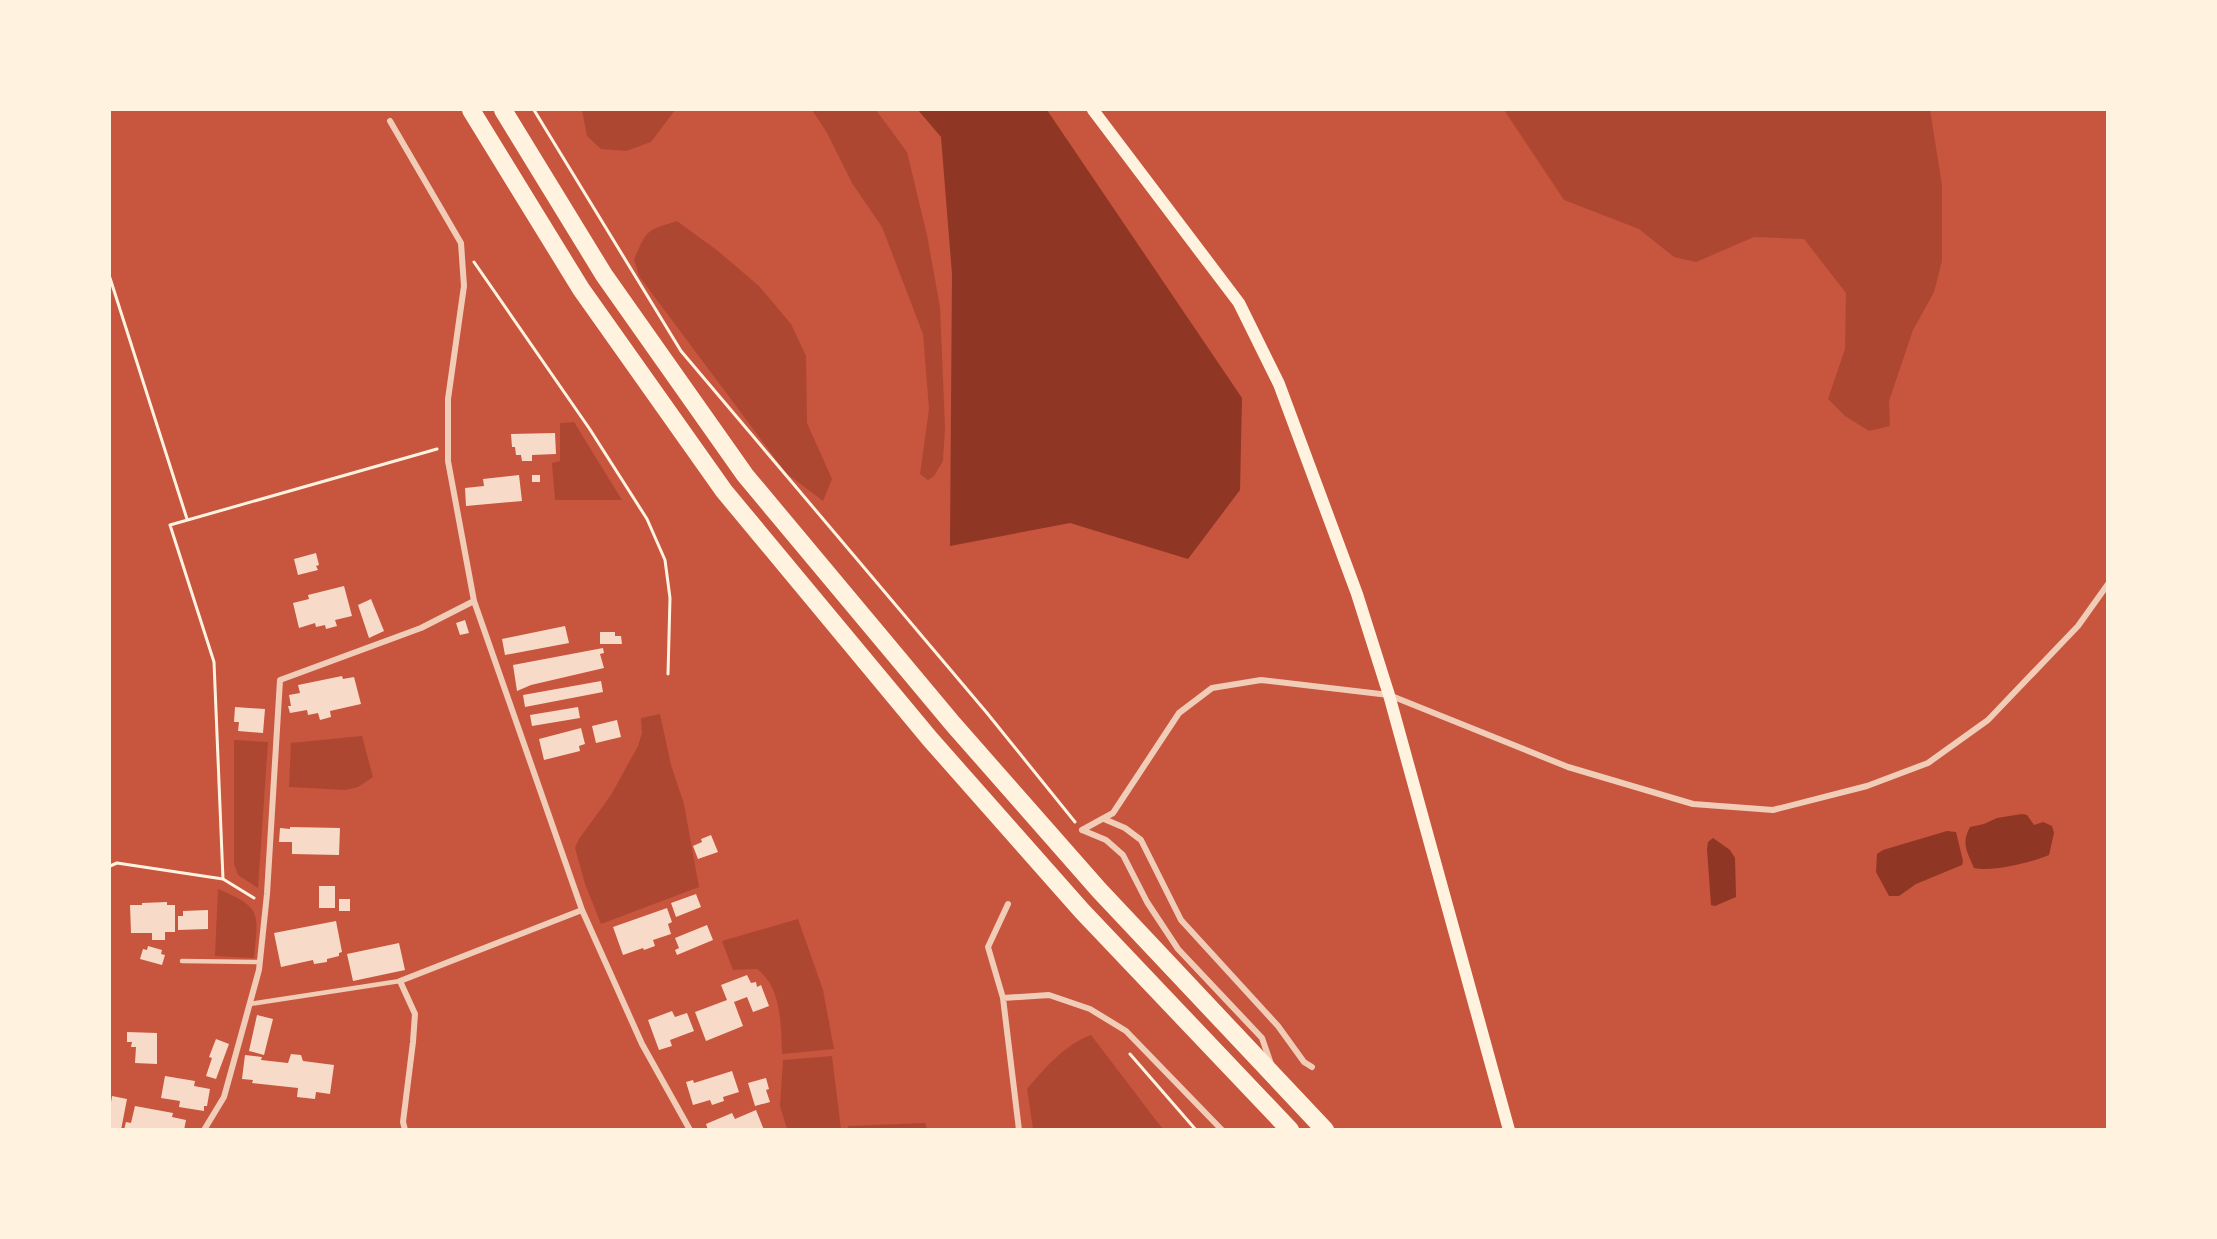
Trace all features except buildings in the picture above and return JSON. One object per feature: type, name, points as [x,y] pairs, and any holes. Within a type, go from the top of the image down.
[{"type":"highway","points":[[471,110],[581,289],[724,491],[930,739],[1074,903],[1290,1130]]},
{"type":"highway","points":[[503,110],[604,275],[745,475],[984,759],[1099,890],[1325,1130]]},
{"type":"main road","points":[[1093,110],[1239,303],[1279,384],[1357,594],[1389,695],[1509,1130]]},
{"type":"street","points":[[390,121],[461,243],[464,286],[448,399],[448,446],[452,488],[474,601],[582,910],[642,1044],[690,1130]]},
{"type":"street","points":[[1082,830],[1113,813],[1179,713],[1212,688],[1261,680],[1389,695],[1580,771],[1692,804],[1773,810],[1866,786],[1928,763],[1988,720],[2078,626],[2108,584]]},
{"type":"street","points":[[204,1130],[224,1097],[250,1004],[259,962],[266,905],[280,680],[421,628],[474,601]]},
{"type":"street","points":[[1104,819],[1125,828],[1141,840],[1181,920],[1278,1026],[1304,1062],[1312,1067]]},
{"type":"street","points":[[1082,830],[1106,840],[1123,855],[1147,902],[1178,949],[1262,1038],[1275,1077]]},
{"type":"street","points":[[1008,904],[987,947],[1003,998],[1019,1130]]},
{"type":"street","points":[[405,1130],[403,1122],[414,1042],[415,1014],[400,981],[582,910]]},
{"type":"street","points":[[1003,998],[1049,995],[1090,1009],[1126,1030],[1222,1130]]},
{"type":"lane","points":[[182,961],[259,962]]},
{"type":"lane","points":[[250,1004],[400,981]]},
{"type":"path","points":[[534,110],[681,351],[987,713],[1082,830]]},
{"type":"path","points":[[461,243],[589,428],[647,519],[665,560],[670,598],[668,674]]},
{"type":"path","points":[[110,278],[188,519]]},
{"type":"path","points":[[223,879],[214,662],[170,525],[448,446]]},
{"type":"path","points":[[110,866],[117,862],[223,879],[266,905]]},
{"type":"path","points":[[1128,1052],[1196,1130]]},
{"type":"shaded area","points":[[582,110],[675,110],[651,142],[626,151],[601,149],[587,136]]},
{"type":"shaded area","points":[[812,110],[876,110],[907,152],[927,235],[940,307],[945,427],[943,461],[934,476],[928,480],[920,474],[929,409],[923,334],[882,227],[852,183],[826,131]]},
{"type":"shaded area","points":[[918,110],[1047,110],[1242,398],[1240,490],[1188,559],[1070,523],[950,546],[952,274],[941,137]]},
{"type":"shaded area","points":[[1504,110],[1930,110],[1942,185],[1942,261],[1934,292],[1913,330],[1889,401],[1890,426],[1869,431],[1845,416],[1828,399],[1845,349],[1846,293],[1804,239],[1754,237],[1696,262],[1674,257],[1639,229],[1564,200]]},
{"type":"shaded area","points":[[677,221],[718,251],[759,286],[791,324],[806,356],[807,423],[832,479],[823,501],[786,473],[639,276],[634,259],[645,236],[659,227]]},
{"type":"shaded area","points":[[574,422],[622,500],[555,500],[552,463],[560,461],[560,423]]},
{"type":"shaded area","points":[[660,714],[671,765],[684,804],[699,887],[601,924],[585,884],[575,848],[611,795],[638,746],[642,733],[641,718]]},
{"type":"shaded area","points":[[362,736],[373,777],[358,787],[345,790],[289,787],[291,743]]},
{"type":"shaded area","points":[[234,740],[268,742],[258,888],[238,875],[234,864]]},
{"type":"shaded area","points":[[2027,815],[2034,825],[2043,822],[2052,826],[2054,833],[2049,855],[2012,866],[1991,869],[1974,868],[1965,843],[1970,827],[1997,818]]},
{"type":"shaded area","points":[[1947,831],[1956,832],[1962,865],[1916,884],[1899,896],[1889,896],[1876,872],[1877,854],[1883,850]]},
{"type":"shaded area","points":[[1713,838],[1730,850],[1735,858],[1736,897],[1715,906],[1711,905],[1707,849],[1708,842]]},
{"type":"shaded area","points":[[218,889],[243,901],[254,914],[256,931],[254,958],[215,956]]},
{"type":"shaded area","points":[[798,919],[823,990],[834,1049],[782,1054],[778,1008],[771,986],[757,969],[733,970],[722,941]]},
{"type":"shaded area","points":[[1091,1035],[1163,1129],[1033,1129],[1027,1089],[1064,1051]]},
{"type":"shaded area","points":[[832,1056],[841,1129],[787,1129],[780,1106],[783,1060]]},
{"type":"shaded area","points":[[925,1123],[927,1129],[848,1129],[848,1126]]}]
